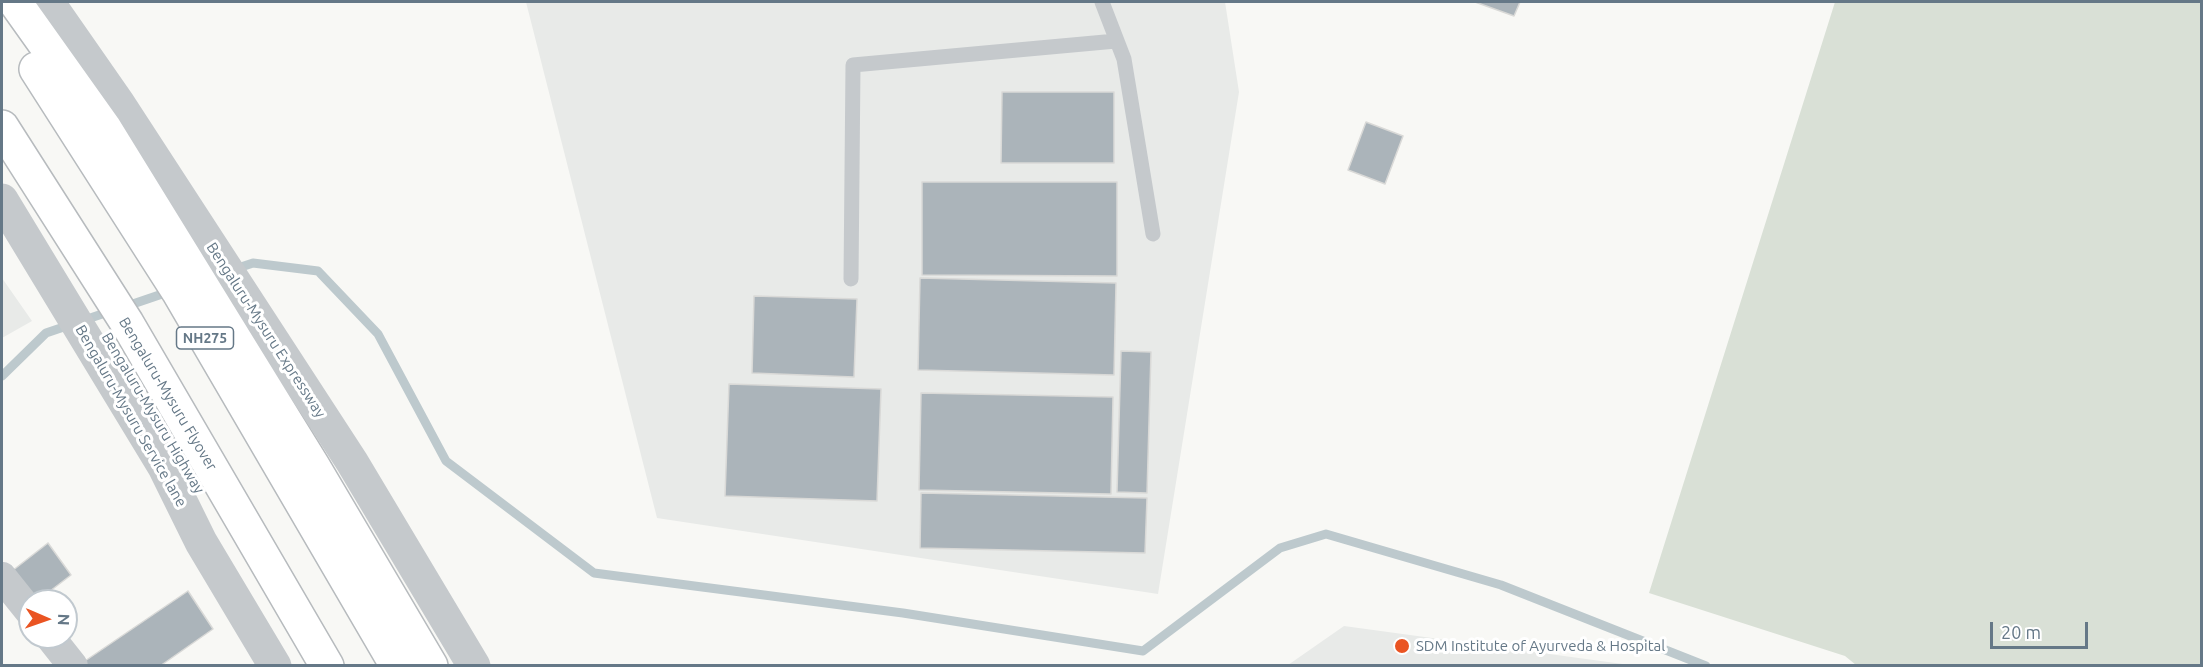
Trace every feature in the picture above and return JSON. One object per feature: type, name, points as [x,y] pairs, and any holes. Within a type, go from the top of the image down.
[{"type":"highway","name":"Bengaluru-Mysuru Expressway","points":[[15,2],[111,116],[431,666]]},
{"type":"highway","name":"NH275","points":[[2,18],[178,291],[397,666]]},
{"type":"highway","name":"Bengaluru-Mysuru Flyover","points":[[2,127],[127,323],[327,666]]},
{"type":"highway","name":"Bengaluru-Mysuru Highway","points":[[2,162],[14,205],[210,533],[302,666]]},
{"type":"street","name":"Bengaluru-Mysuru Expressway","points":[[48,2],[111,116],[352,462],[474,666]]},
{"type":"street","points":[[210,533],[275,666]]},
{"type":"street","points":[[2,577],[18,597]]},
{"type":"street","points":[[60,649],[73,666]]},
{"type":"lane","points":[[1102,2],[1124,58],[1153,234]]},
{"type":"lane","points":[[851,279],[853,65],[1116,41]]},
{"type":"shaded area","points":[[526,2],[1225,2],[1239,92],[1158,594],[657,518]]},
{"type":"shaded area","points":[[1835,2],[2201,2],[2201,665],[1856,665],[1845,656],[1649,593]]},
{"type":"shaded area","points":[[2,278],[32,321],[2,338]]},
{"type":"shaded area","name":"SDM Institute of Ayurveda & Hospital","points":[[1344,626],[1630,665],[1288,665]]},
{"type":"building","points":[[1475,2],[1520,2],[1514,16]]},
{"type":"building","points":[[1002,92],[1114,92],[1114,163],[1001,163]]},
{"type":"building","points":[[1366,122],[1403,136],[1385,184],[1348,170]]},
{"type":"building","points":[[922,182],[1117,182],[1117,276],[922,275]]},
{"type":"building","points":[[920,278],[1116,283],[1114,375],[918,370]]},
{"type":"building","points":[[754,296],[857,299],[854,377],[752,373]]},
{"type":"building","points":[[1121,351],[1151,352],[1147,493],[1117,492]]},
{"type":"building","points":[[729,384],[881,389],[877,501],[725,496]]},
{"type":"building","points":[[921,393],[1113,397],[1111,494],[919,490]]},
{"type":"building","points":[[921,493],[1147,498],[1145,553],[920,548]]},
{"type":"building","points":[[48,543],[71,575],[53,589],[27,589],[12,571]]},
{"type":"building","points":[[188,591],[213,629],[160,666],[84,666],[82,663]]},
{"type":"waterway","points":[[235,269],[253,263],[318,271],[378,334],[446,461],[594,573],[903,613],[1143,651],[1280,548],[1326,534],[1501,585],[1706,666]]},
{"type":"waterway","points":[[124,307],[171,291]]},
{"type":"waterway","points":[[2,376],[46,333],[111,311]]},
{"type":"place","name":"SDM Institute of Ayurveda & Hospital","points":[[1402,646]]}]
